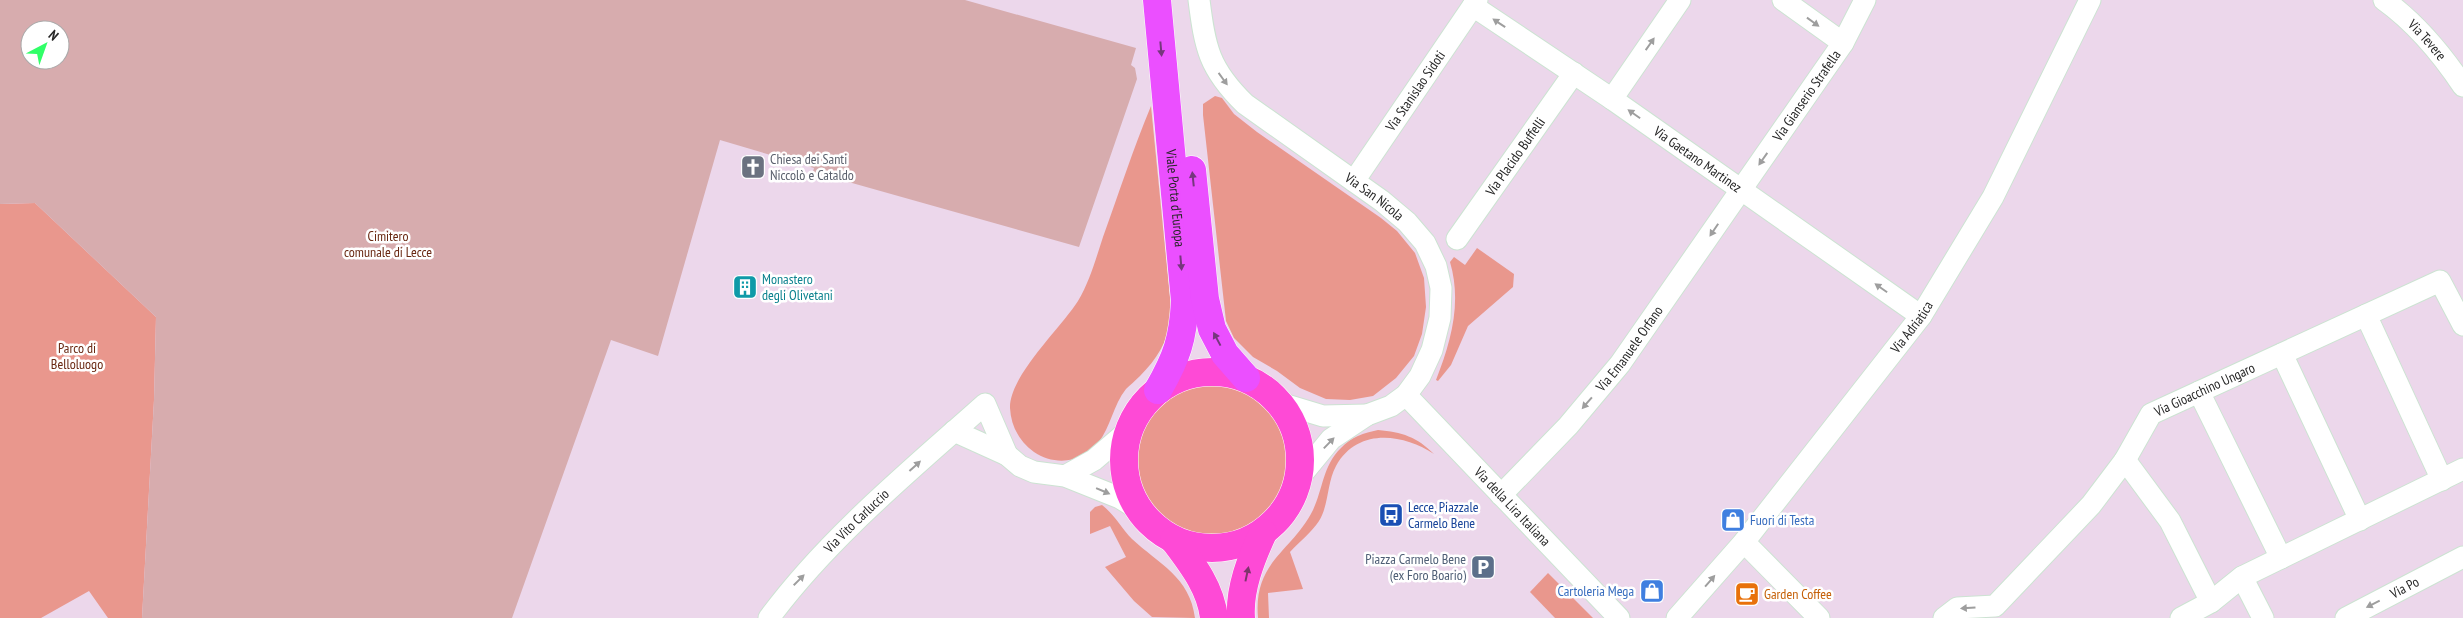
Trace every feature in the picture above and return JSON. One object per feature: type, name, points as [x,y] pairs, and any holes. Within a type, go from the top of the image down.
[{"type":"highway","name":"Viale Porta d'Europa","points":[[1157,0],[1185,301],[1183,331],[1176,355],[1158,390]]},
{"type":"highway","name":"Viale Porta d'Europa","points":[[1174,0],[1205,299],[1212,329],[1216,337],[1225,354],[1246,378]]},
{"type":"main road","name":"Viale Porta d'Europa","points":[[1241,618],[1240,607],[1250,560],[1264,533],[1284,512],[1293,496],[1299,478],[1300,449],[1293,424],[1280,403],[1267,391],[1246,378],[1218,372],[1188,375],[1172,381],[1158,390],[1138,411],[1129,430],[1123,456],[1126,484],[1139,510],[1155,529],[1174,540],[1190,546],[1224,548],[1240,545],[1264,533]]},
{"type":"main road","name":"Viale Porta d'Europa","points":[[1174,540],[1204,584],[1212,603],[1214,618]]},
{"type":"street","name":"Via San Nicola","points":[[1198,0],[1206,50],[1232,91],[1244,104],[1354,181],[1407,222],[1425,243],[1436,266],[1441,288],[1440,318],[1432,350],[1420,376],[1406,395],[1390,406],[1367,415],[1331,439],[1299,478]]},
{"type":"street","points":[[1612,98],[1680,0]]},
{"type":"street","points":[[1783,0],[1843,43]]},
{"type":"street","name":"Via Gianserio Strafella","points":[[1742,190],[1843,43],[1865,0]]},
{"type":"street","name":"Via Adriatica","points":[[1677,618],[1744,542],[1921,316],[1993,197],[2090,0]]},
{"type":"street","name":"Via Tevere","points":[[2384,0],[2402,13],[2442,54],[2463,86]]},
{"type":"street","name":"Via Stanislao Sidoti","points":[[1354,181],[1475,3]]},
{"type":"street","name":"Via Gaetano Martinez","points":[[1475,3],[1921,316]]},
{"type":"street","name":"Via Placido Buffelli","points":[[1457,239],[1574,73]]},
{"type":"street","name":"Via Emanuele Orfano","points":[[1501,495],[1568,426],[1620,364],[1742,190]]},
{"type":"street","name":"Via Gioacchino Ungaro","points":[[1944,618],[1958,608],[1999,612],[2091,505],[2125,460],[2151,414],[2440,281],[2463,325]]},
{"type":"street","points":[[2366,315],[2442,480]]},
{"type":"street","points":[[2282,354],[2360,520]]},
{"type":"street","points":[[2199,392],[2281,558]]},
{"type":"street","name":"Via della Lira Italiana","points":[[1406,395],[1619,618]]},
{"type":"street","name":"Via San Nicola","points":[[1280,403],[1322,416],[1367,415]]},
{"type":"street","name":"Via Vito Carluccio","points":[[769,618],[793,586],[890,489],[985,404],[1007,456]]},
{"type":"street","points":[[1065,476],[1094,460],[1129,430]]},
{"type":"street","points":[[954,431],[1007,456],[1020,466],[1034,472],[1065,476],[1120,498],[1139,510]]},
{"type":"street","points":[[2125,460],[2170,521],[2211,602]]},
{"type":"street","points":[[2181,618],[2211,602],[2242,577],[2463,469]]},
{"type":"street","points":[[1744,542],[1819,618]]},
{"type":"street","name":"Via Po","points":[[2346,618],[2463,557]]},
{"type":"street","points":[[2242,577],[2263,618]]},
{"type":"green space","name":"Cimitero comunale di Lecce","points":[[0,0],[965,0],[1136,48],[1131,65],[1135,68],[1137,79],[1079,247],[813,172],[814,168],[720,140],[658,356],[611,340],[512,618],[142,618],[154,400],[156,317],[35,203],[0,204]]},
{"type":"green space","points":[[1215,96],[1222,98],[1234,114],[1257,132],[1381,218],[1397,231],[1415,253],[1424,278],[1426,307],[1422,334],[1414,356],[1396,378],[1373,396],[1350,400],[1326,399],[1300,388],[1277,371],[1253,357],[1234,338],[1226,321],[1203,115],[1203,104]]},
{"type":"green space","points":[[1151,106],[1172,318],[1170,327],[1156,357],[1146,370],[1126,389],[1106,430],[1092,450],[1084,455],[1068,460],[1050,459],[1034,452],[1017,433],[1010,408],[1012,395],[1027,367],[1070,312],[1086,286]]},
{"type":"green space","name":"Parco di Belloluogo","points":[[35,203],[156,317],[154,400],[142,618],[108,618],[89,591],[41,618],[0,618],[0,204]]},
{"type":"green space","points":[[1477,248],[1514,274],[1513,287],[1468,326],[1451,365],[1438,381],[1436,380],[1450,336],[1455,307],[1455,292],[1450,262],[1454,257],[1465,265]]},
{"type":"green space","points":[[1212,385],[1227,386],[1241,391],[1255,398],[1266,408],[1276,419],[1283,433],[1288,447],[1288,477],[1283,491],[1276,505],[1266,516],[1255,526],[1241,533],[1227,538],[1212,539],[1197,538],[1183,533],[1169,526],[1158,516],[1148,505],[1141,491],[1136,477],[1135,462],[1136,447],[1141,433],[1148,419],[1158,408],[1169,398],[1183,391],[1197,386]]},
{"type":"green space","points":[[1378,430],[1409,436],[1434,454],[1409,442],[1382,438],[1356,445],[1345,453],[1333,472],[1325,508],[1319,521],[1290,552],[1303,589],[1268,593],[1269,618],[1258,618],[1258,599],[1268,570],[1295,537],[1313,510],[1330,462],[1345,444],[1353,438]]},
{"type":"green space","points":[[1102,505],[1132,539],[1180,582],[1192,604],[1195,618],[1152,617],[1134,601],[1105,567],[1126,557],[1110,526],[1090,534],[1090,512],[1095,507]]},
{"type":"green space","points":[[1548,573],[1593,618],[1555,618],[1530,592]]},
{"type":"place","name":"Chiesa dei Santi Niccolò e Cataldo","points":[[753,167]]},
{"type":"place","name":"Monastero degli Olivetani","points":[[745,287]]},
{"type":"place","name":"Lecce, Piazzale Carmelo Bene","points":[[1391,515]]},
{"type":"place","name":"Fuori di Testa","points":[[1733,520]]},
{"type":"place","name":"Piazza Carmelo Bene (ex Foro Boario)","points":[[1483,567]]},
{"type":"place","name":"Cartoleria Mega","points":[[1652,591]]},
{"type":"place","name":"Garden Coffee","points":[[1747,594]]}]
